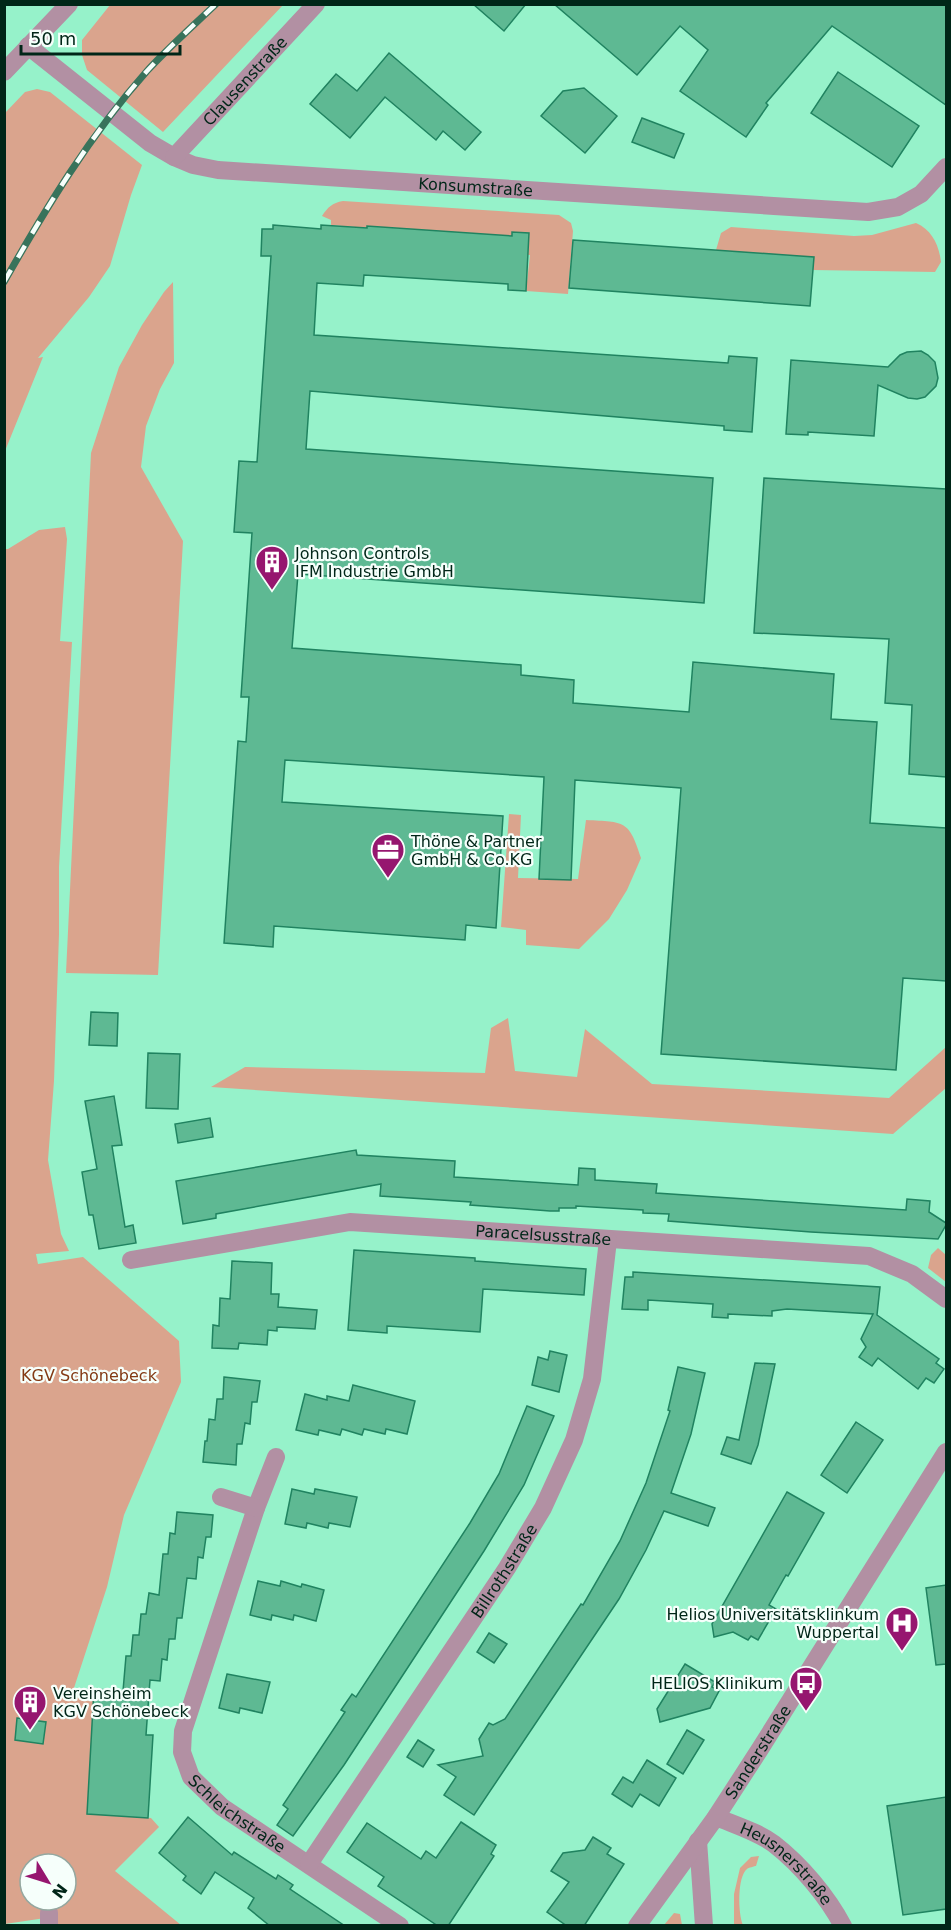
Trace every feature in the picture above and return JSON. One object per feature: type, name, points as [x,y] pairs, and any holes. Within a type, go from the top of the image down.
[{"type":"street","points":[[4,72],[17,50],[69,4]]},
{"type":"street","name":"Clausenstraße","points":[[174,158],[316,4]]},
{"type":"street","name":"Konsumstraße","points":[[17,50],[85,93],[150,143],[174,158],[193,165],[241,172],[868,212],[898,207],[921,194],[946,167]]},
{"type":"street","name":"Paracelsusstraße","points":[[131,1260],[350,1222],[868,1256],[912,1274],[946,1299]]},
{"type":"street","name":"Billrothstraße","points":[[309,1864],[507,1568],[543,1508],[574,1440],[592,1378],[608,1240]]},
{"type":"street","name":"Sanderstraße","points":[[637,1926],[716,1817],[946,1452]]},
{"type":"street","name":"Schleichstraße","points":[[276,1457],[256,1508],[183,1731],[182,1752],[191,1777],[222,1807],[400,1926]]},
{"type":"street","points":[[221,1497],[256,1508]]},
{"type":"street","name":"Heusnerstraße","points":[[716,1817],[773,1843],[819,1890],[843,1926]]},
{"type":"street","points":[[698,1841],[704,1926]]},
{"type":"green space","points":[[110,5],[283,5],[163,132],[87,70],[82,55],[82,40]]},
{"type":"green space","points":[[37,89],[50,92],[142,165],[110,266],[89,297],[38,358],[43,357],[5,451],[5,113],[25,92]]},
{"type":"green space","points":[[343,201],[559,215],[571,223],[573,231],[568,294],[526,291],[530,255],[528,255],[529,233],[512,232],[512,236],[331,225],[331,220],[322,216],[331,206]]},
{"type":"green space","points":[[916,223],[930,234],[939,250],[941,262],[935,272],[813,270],[814,257],[716,250],[721,233],[731,227],[854,236],[872,235]]},
{"type":"green space","points":[[173,282],[174,363],[160,389],[146,426],[141,467],[183,541],[158,975],[66,973],[91,453],[119,367],[142,325]]},
{"type":"green space","name":"KGV Schönebeck","points":[[65,527],[67,539],[60,641],[72,642],[59,867],[54,1081],[48,1160],[61,1234],[69,1251],[36,1254],[38,1264],[83,1257],[179,1341],[181,1382],[124,1515],[107,1587],[71,1697],[94,1699],[87,1814],[151,1818],[159,1827],[115,1871],[181,1925],[53,1925],[52,1917],[5,1924],[4,549],[8,549],[39,530]]},
{"type":"green space","points":[[509,814],[521,815],[518,878],[578,879],[586,820],[609,821],[624,825],[633,836],[641,858],[627,890],[609,919],[579,949],[526,945],[526,930],[501,927]]},
{"type":"green space","points":[[508,1018],[515,1071],[577,1077],[585,1029],[652,1084],[889,1098],[946,1047],[946,1088],[893,1134],[211,1087],[245,1067],[485,1073],[491,1028]]},
{"type":"green space","points":[[938,1248],[946,1255],[946,1282],[928,1268],[931,1255]]},
{"type":"green space","points":[[759,1856],[756,1866],[747,1869],[741,1880],[739,1905],[743,1925],[734,1925],[734,1894],[740,1868],[751,1857]]},
{"type":"green space","points":[[674,1913],[680,1914],[682,1925],[664,1925]]},
{"type":"building","points":[[473,4],[526,4],[504,31]]},
{"type":"building","points":[[554,4],[946,4],[946,105],[832,26],[766,103],[768,105],[746,137],[680,91],[708,50],[680,26],[637,75]]},
{"type":"building","points":[[389,53],[481,132],[465,150],[443,131],[436,140],[385,97],[350,138],[310,104],[336,74],[357,91]]},
{"type":"building","points":[[838,72],[919,126],[892,167],[811,113]]},
{"type":"building","points":[[584,88],[617,116],[585,153],[541,116],[563,91]]},
{"type":"building","points":[[642,118],[684,134],[674,158],[632,142]]},
{"type":"building","points":[[273,225],[321,229],[321,225],[367,228],[367,226],[512,236],[512,232],[529,233],[526,291],[508,290],[508,284],[364,275],[363,286],[317,283],[314,335],[728,363],[729,356],[757,358],[752,432],[724,430],[724,426],[310,391],[306,449],[713,478],[704,603],[298,574],[292,648],[521,665],[521,675],[574,680],[573,703],[689,712],[693,662],[834,674],[831,719],[877,722],[870,823],[946,828],[946,981],[903,978],[896,1070],[661,1054],[681,788],[575,780],[571,880],[539,879],[544,777],[285,760],[282,802],[503,816],[496,928],[466,925],[465,940],[274,926],[273,947],[224,943],[238,741],[246,742],[249,697],[241,697],[252,533],[234,532],[239,461],[257,462],[271,256],[261,256],[262,229],[273,229]]},
{"type":"building","points":[[573,240],[814,257],[810,306],[569,288]]},
{"type":"building","points":[[921,351],[935,362],[938,378],[936,386],[925,397],[917,399],[908,398],[878,385],[874,436],[808,432],[808,435],[786,434],[791,360],[888,367],[900,355]]},
{"type":"building","points":[[764,478],[946,489],[946,777],[909,774],[912,705],[885,703],[889,639],[754,633]]},
{"type":"building","points":[[91,1012],[118,1013],[117,1046],[89,1045]]},
{"type":"building","points":[[148,1053],[180,1054],[178,1109],[146,1108]]},
{"type":"building","points":[[114,1096],[122,1145],[112,1146],[125,1227],[133,1225],[136,1243],[99,1249],[93,1215],[89,1215],[82,1172],[97,1169],[85,1101]]},
{"type":"building","points":[[210,1118],[213,1137],[178,1143],[175,1124]]},
{"type":"building","points":[[356,1150],[357,1155],[455,1161],[454,1177],[578,1185],[579,1168],[595,1169],[595,1180],[657,1184],[656,1193],[906,1210],[907,1199],[930,1201],[929,1212],[946,1225],[938,1239],[811,1232],[668,1221],[669,1214],[643,1213],[643,1210],[576,1206],[576,1208],[559,1208],[559,1211],[550,1211],[470,1205],[471,1202],[380,1196],[381,1184],[216,1214],[216,1218],[183,1224],[176,1181]]},
{"type":"building","points":[[354,1250],[475,1258],[475,1261],[586,1269],[584,1295],[483,1289],[480,1332],[387,1326],[387,1333],[348,1330]]},
{"type":"building","points":[[232,1261],[272,1263],[271,1294],[279,1294],[278,1307],[317,1310],[315,1329],[277,1327],[277,1331],[268,1330],[267,1345],[239,1343],[238,1349],[212,1348],[213,1325],[219,1326],[220,1298],[230,1299]]},
{"type":"building","points":[[633,1272],[880,1287],[877,1315],[939,1359],[936,1363],[944,1369],[934,1383],[926,1378],[918,1389],[878,1358],[872,1366],[859,1357],[866,1347],[861,1339],[873,1314],[787,1309],[772,1311],[772,1316],[728,1314],[728,1318],[712,1317],[713,1304],[648,1300],[648,1310],[622,1309],[625,1277],[633,1277]]},
{"type":"building","points":[[550,1351],[567,1355],[559,1392],[532,1385],[538,1357],[548,1360]]},
{"type":"building","points":[[755,1363],[775,1364],[758,1445],[751,1464],[721,1454],[727,1437],[739,1440]]},
{"type":"building","points":[[678,1367],[705,1373],[691,1434],[671,1493],[715,1508],[708,1526],[664,1511],[619,1599],[474,1815],[444,1795],[456,1777],[438,1765],[483,1756],[479,1739],[489,1723],[493,1725],[505,1719],[581,1604],[583,1605],[620,1541],[646,1483],[670,1411],[668,1410]]},
{"type":"building","points":[[224,1377],[260,1381],[257,1402],[252,1402],[250,1424],[245,1423],[242,1444],[237,1444],[236,1465],[203,1462],[209,1419],[215,1420],[217,1399],[223,1399]]},
{"type":"building","points":[[353,1385],[415,1401],[407,1434],[386,1429],[385,1434],[364,1429],[362,1435],[342,1429],[340,1435],[319,1430],[318,1435],[296,1430],[305,1394],[327,1400],[327,1396],[349,1401]]},
{"type":"building","points":[[527,1406],[554,1416],[524,1485],[484,1551],[344,1765],[293,1836],[277,1825],[288,1809],[283,1805],[345,1712],[341,1710],[352,1694],[356,1697],[470,1523],[499,1474]]},
{"type":"building","points":[[856,1422],[883,1440],[847,1493],[821,1475]]},
{"type":"building","points":[[292,1489],[314,1494],[315,1489],[357,1497],[350,1527],[329,1523],[328,1528],[307,1523],[306,1528],[285,1524]]},
{"type":"building","points":[[787,1492],[824,1513],[769,1605],[776,1609],[758,1640],[751,1636],[748,1640],[733,1632],[714,1637],[712,1624]]},
{"type":"building","points":[[177,1512],[213,1515],[211,1537],[206,1537],[203,1558],[198,1557],[196,1579],[187,1578],[182,1618],[177,1618],[175,1639],[169,1639],[167,1660],[162,1659],[160,1681],[150,1680],[146,1735],[153,1735],[148,1818],[87,1814],[94,1689],[123,1691],[126,1656],[131,1656],[133,1635],[139,1635],[141,1614],[146,1614],[149,1593],[159,1595],[163,1554],[168,1554],[170,1533],[175,1534]]},
{"type":"building","points":[[258,1581],[280,1586],[281,1581],[324,1590],[316,1621],[294,1615],[293,1620],[272,1615],[271,1620],[250,1615]]},
{"type":"building","points":[[946,1585],[946,1664],[936,1665],[926,1588]]},
{"type":"building","points":[[489,1633],[507,1644],[494,1663],[477,1652]]},
{"type":"building","points":[[685,1664],[715,1682],[712,1687],[719,1691],[710,1708],[660,1722],[657,1709]]},
{"type":"building","points":[[227,1674],[270,1682],[262,1713],[240,1708],[239,1713],[219,1708]]},
{"type":"building","name":"Vereinsheim KGV Schönebeck","points":[[17,1718],[46,1722],[43,1744],[15,1740]]},
{"type":"building","points":[[687,1730],[704,1740],[683,1774],[667,1764]]},
{"type":"building","points":[[418,1740],[434,1750],[423,1767],[407,1757]]},
{"type":"building","points":[[647,1760],[676,1778],[659,1806],[640,1794],[632,1807],[612,1794],[623,1777],[633,1783]]},
{"type":"building","points":[[946,1797],[946,1909],[903,1915],[887,1806]]},
{"type":"building","points":[[188,1817],[232,1855],[234,1852],[276,1879],[278,1875],[293,1885],[290,1889],[345,1926],[270,1926],[248,1908],[254,1898],[215,1872],[201,1894],[183,1880],[186,1876],[159,1853]]},
{"type":"building","points":[[461,1822],[496,1845],[491,1854],[494,1856],[448,1926],[438,1926],[378,1886],[384,1877],[347,1852],[367,1823],[421,1859],[426,1851],[436,1858]]},
{"type":"building","points":[[593,1837],[611,1848],[607,1854],[624,1864],[584,1926],[567,1926],[547,1912],[569,1882],[551,1871],[563,1853],[585,1850]]},
{"type":"railway","points":[[4,282],[88,146],[126,95],[172,45],[216,4]]},
{"type":"place","name":"Johnson Controls IFM Industrie GmbH","points":[[272,591]]},
{"type":"place","name":"Thöne & Partner GmbH & Co.KG","points":[[388,879]]},
{"type":"place","name":"Helios Universitätsklinkum Wuppertal","points":[[902,1652]]},
{"type":"place","name":"HELIOS Klinikum","points":[[806,1712]]},
{"type":"place","name":"Vereinsheim KGV Schönebeck","points":[[30,1731]]}]
